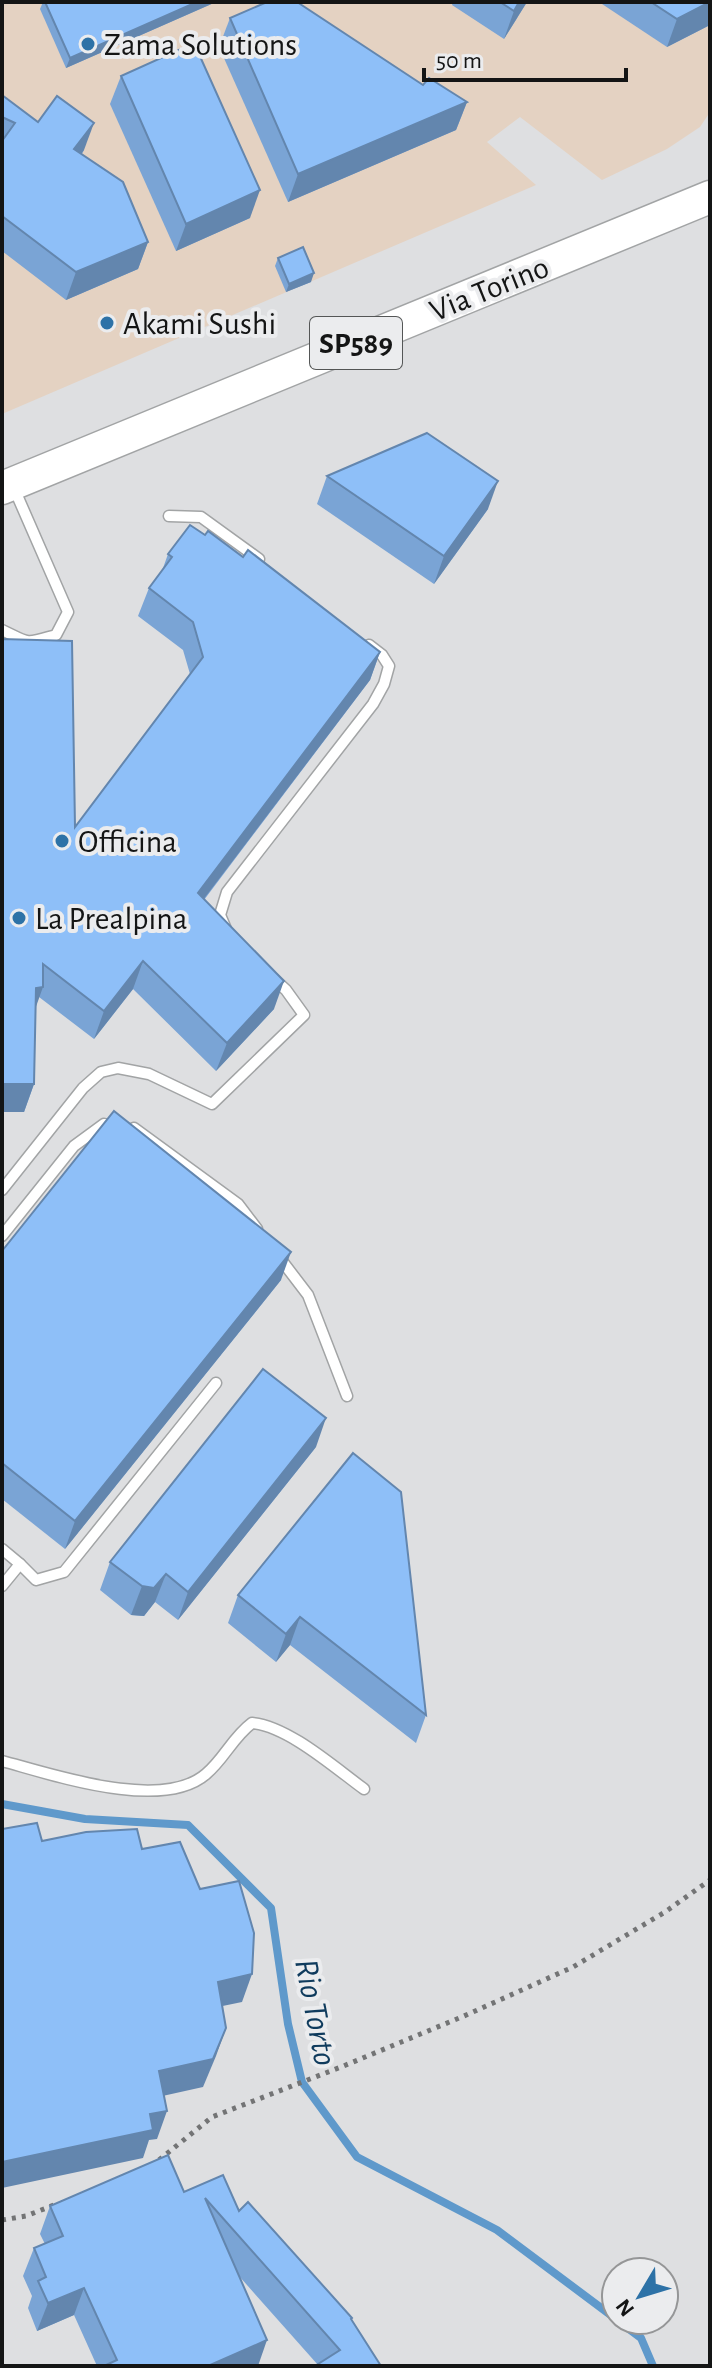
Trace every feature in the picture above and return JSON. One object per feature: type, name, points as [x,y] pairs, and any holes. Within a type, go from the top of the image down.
[{"type":"main road","name":"Via Torino","points":[[5,480],[710,175]]},
{"type":"main road","name":"Via Torino","points":[[5,480],[710,197]]},
{"type":"lane","points":[[3,629],[19,641],[31,642],[56,635],[68,612],[5,480]]},
{"type":"lane","points":[[169,516],[201,517],[268,566]]},
{"type":"lane","points":[[229,935],[220,915],[227,892],[373,704],[384,684],[389,666],[382,655],[360,637]]},
{"type":"lane","points":[[2,1190],[83,1088],[101,1072],[118,1068],[149,1074],[212,1104],[304,1015],[286,990],[263,968]]},
{"type":"lane","points":[[2,1236],[74,1146],[104,1124],[135,1128],[238,1204],[264,1238]]},
{"type":"lane","points":[[273,1249],[308,1295],[347,1396]]},
{"type":"lane","points":[[2,1549],[36,1580],[64,1572],[216,1383]]},
{"type":"lane","points":[[2,1586],[20,1564]]},
{"type":"lane","points":[[2,1761],[116,1789],[177,1790],[206,1774],[240,1732],[252,1723],[268,1724],[364,1789]]},
{"type":"path","points":[[152,2166],[212,2117],[369,2056],[573,1967],[665,1912],[710,1880]]},
{"type":"path","points":[[2,2220],[26,2216],[68,2199]]},
{"type":"shaded area","points":[[2,2],[710,2],[710,112],[700,127],[667,149],[602,180],[520,117],[487,142],[536,185],[2,414]]},
{"type":"building","name":"Zama Solutions","points":[[45,2],[197,2],[70,58]]},
{"type":"building","points":[[267,2],[297,2],[423,85],[429,78],[467,102],[298,174],[230,18]]},
{"type":"building","points":[[500,2],[519,2],[514,11]]},
{"type":"building","points":[[651,2],[710,2],[677,19]]},
{"type":"building","points":[[194,43],[260,190],[186,224],[121,76]]},
{"type":"building","points":[[2,95],[38,122],[57,96],[94,123],[74,149],[123,182],[148,242],[76,272],[2,216],[2,141],[15,123],[2,117]]},
{"type":"building","points":[[303,247],[314,273],[289,284],[278,258]]},
{"type":"building","points":[[427,433],[498,481],[444,556],[327,476]]},
{"type":"building","points":[[190,525],[205,535],[208,531],[243,557],[248,550],[380,652],[198,893],[284,981],[227,1043],[143,961],[104,1011],[43,964],[43,987],[36,988],[34,1084],[2,1084],[2,639],[72,641],[75,827],[203,657],[193,622],[149,588],[172,557],[168,554]]},
{"type":"building","points":[[114,1111],[291,1252],[75,1521],[2,1463],[2,1251]]},
{"type":"building","points":[[263,1369],[326,1418],[188,1592],[166,1574],[154,1588],[142,1586],[110,1562]]},
{"type":"building","points":[[353,1453],[401,1492],[426,1715],[300,1617],[286,1634],[238,1595]]},
{"type":"building","points":[[37,1823],[42,1841],[86,1832],[137,1829],[142,1849],[180,1842],[200,1889],[239,1881],[254,1933],[252,1974],[218,1982],[226,2028],[213,2059],[159,2071],[167,2111],[150,2114],[153,2130],[2,2162],[2,1829]]},
{"type":"building","points":[[168,2155],[184,2192],[223,2175],[239,2211],[248,2202],[352,2318],[381,2366],[315,2366],[340,2350],[205,2198],[267,2340],[208,2366],[104,2366],[117,2360],[84,2288],[48,2303],[38,2281],[46,2277],[34,2248],[63,2236],[50,2206]]},
{"type":"waterway","name":"Rio Torto","points":[[2,1804],[85,1819],[188,1825],[271,1908],[288,2024],[302,2082],[357,2157],[497,2230],[600,2307]]},
{"type":"waterway","name":"Rio Torto","points":[[638,2336],[653,2366]]},
{"type":"place","name":"Zama Solutions","points":[[88,44]]},
{"type":"place","name":"Akami Sushi","points":[[107,323]]},
{"type":"place","name":"Officina","points":[[62,841]]},
{"type":"place","name":"La Prealpina","points":[[19,918]]}]
